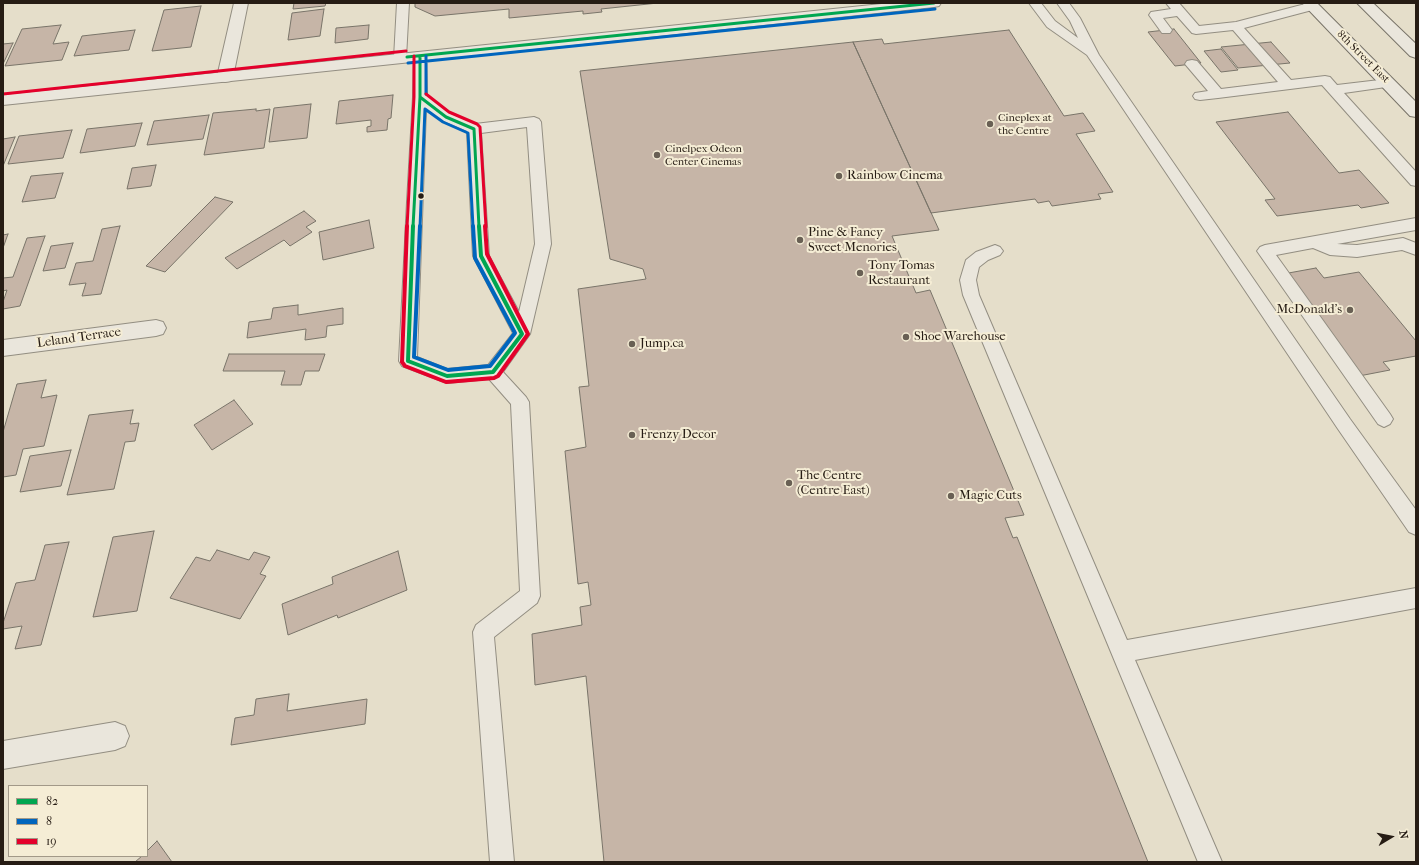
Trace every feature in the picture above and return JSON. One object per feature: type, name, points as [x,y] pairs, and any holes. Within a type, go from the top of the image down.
[{"type":"street","points":[[225,76],[241,3]]},
{"type":"street","points":[[3,100],[934,3]]},
{"type":"street","points":[[1364,3],[1416,54]]},
{"type":"street","name":"8th Street East","points":[[1311,5],[1416,112]]},
{"type":"street","name":"Leland Terrace","points":[[3,348],[156,328]]},
{"type":"street","points":[[3,755],[115,736]]},
{"type":"lane","points":[[400,58],[403,3]]},
{"type":"lane","points":[[1034,3],[1051,24],[1093,55]]},
{"type":"lane","points":[[1063,3],[1076,21],[1093,55],[1340,418],[1416,526]]},
{"type":"lane","points":[[1166,30],[1155,15],[1176,8],[1196,30],[1236,26],[1311,5]]},
{"type":"lane","points":[[1236,26],[1288,85]]},
{"type":"lane","points":[[420,56],[420,97],[414,202],[408,361],[448,376],[493,372],[522,334],[543,244],[534,122],[474,129],[446,117],[420,97]]},
{"type":"lane","points":[[1192,64],[1218,94]]},
{"type":"lane","points":[[1200,96],[1325,80],[1416,181]]},
{"type":"lane","points":[[1334,90],[1388,83]]},
{"type":"lane","points":[[474,129],[481,256],[522,334]]},
{"type":"lane","points":[[1384,420],[1265,251],[1416,224]]},
{"type":"lane","points":[[1312,242],[1330,249],[1357,251],[1402,244],[1416,249]]},
{"type":"lane","points":[[995,251],[982,256],[972,264],[968,280],[971,295],[1210,862]]},
{"type":"lane","points":[[493,372],[520,402],[530,596],[483,632],[502,862]]},
{"type":"lane","points":[[1121,652],[1416,598]]},
{"type":"building","points":[[294,3],[326,3],[325,6],[293,9]]},
{"type":"building","points":[[415,3],[658,3],[601,9],[602,12],[583,14],[583,11],[509,18],[509,9],[435,16],[415,7]]},
{"type":"building","points":[[201,6],[191,47],[152,51],[164,10]]},
{"type":"building","points":[[324,9],[320,36],[288,40],[292,13]]},
{"type":"building","points":[[61,25],[53,44],[69,42],[62,60],[5,66],[22,29]]},
{"type":"building","points":[[369,25],[368,39],[335,43],[336,28]]},
{"type":"building","points":[[1174,29],[1201,63],[1175,66],[1148,32]]},
{"type":"building","points":[[135,30],[129,50],[74,56],[82,36]]},
{"type":"building","name":"Cineplex at the Centre","points":[[1009,30],[1064,116],[1083,113],[1095,131],[1076,134],[1113,192],[1098,194],[1101,199],[1052,206],[1049,201],[1038,203],[1035,199],[931,213],[853,42],[882,39],[884,44]]},
{"type":"building","name":"The Centre (Centre East)","points":[[853,42],[939,230],[892,236],[916,293],[930,290],[1024,515],[1005,518],[1013,538],[1017,537],[1148,862],[604,862],[586,676],[535,685],[532,634],[582,625],[580,607],[591,605],[588,582],[578,584],[565,451],[586,447],[579,387],[589,386],[578,289],[646,279],[643,269],[610,259],[580,71]]},
{"type":"building","points":[[1271,42],[1290,63],[1238,68],[1221,47]]},
{"type":"building","points":[[13,43],[3,64],[3,44]]},
{"type":"building","points":[[1221,49],[1238,70],[1221,72],[1204,51]]},
{"type":"building","points":[[393,95],[391,118],[388,119],[387,130],[367,132],[367,127],[371,126],[371,120],[336,124],[339,101]]},
{"type":"building","points":[[311,104],[307,138],[269,142],[274,108]]},
{"type":"building","points":[[256,109],[256,111],[270,109],[264,148],[204,155],[213,113]]},
{"type":"building","points":[[1288,112],[1339,173],[1359,170],[1389,203],[1361,208],[1358,205],[1277,216],[1265,200],[1275,199],[1216,122]]},
{"type":"building","points":[[209,115],[203,139],[147,145],[154,121]]},
{"type":"building","points":[[142,123],[135,146],[80,153],[87,129]]},
{"type":"building","points":[[72,130],[63,158],[8,164],[19,136]]},
{"type":"building","points":[[15,137],[3,166],[3,139]]},
{"type":"building","points":[[156,165],[151,186],[127,189],[132,168]]},
{"type":"building","points":[[63,173],[55,198],[22,202],[31,176]]},
{"type":"building","points":[[215,197],[233,202],[165,272],[146,266]]},
{"type":"building","points":[[304,211],[316,221],[306,227],[312,232],[290,246],[284,240],[237,269],[225,258]]},
{"type":"building","points":[[369,220],[374,248],[323,260],[319,232]]},
{"type":"building","points":[[120,226],[101,294],[82,296],[86,283],[69,285],[76,263],[93,261],[102,229]]},
{"type":"building","points":[[8,234],[3,248],[3,235]]},
{"type":"building","points":[[45,236],[20,306],[3,309],[3,302],[7,290],[3,291],[3,278],[13,277],[27,238]]},
{"type":"building","points":[[73,243],[65,268],[43,271],[51,246]]},
{"type":"building","name":"McDonald's","points":[[1316,268],[1324,278],[1359,272],[1416,341],[1416,356],[1383,362],[1390,370],[1359,376],[1283,274]]},
{"type":"building","points":[[298,305],[298,315],[343,308],[343,324],[327,326],[326,337],[305,340],[306,329],[247,338],[249,322],[271,319],[273,308]]},
{"type":"building","points":[[229,354],[325,354],[319,371],[305,371],[301,385],[281,385],[285,371],[223,371]]},
{"type":"building","points":[[46,380],[41,398],[57,395],[44,446],[23,449],[16,475],[3,477],[3,432],[17,384]]},
{"type":"building","points":[[234,400],[253,424],[212,450],[194,425]]},
{"type":"building","points":[[133,410],[130,424],[139,423],[135,441],[125,442],[114,489],[67,495],[89,415]]},
{"type":"building","points":[[71,450],[61,486],[20,492],[30,456]]},
{"type":"building","points":[[154,531],[137,611],[93,617],[113,537]]},
{"type":"building","points":[[69,542],[41,645],[15,649],[22,626],[3,629],[3,623],[16,583],[35,580],[45,545]]},
{"type":"building","points":[[217,550],[249,560],[254,552],[270,557],[260,574],[266,576],[240,619],[170,598],[196,557],[210,561]]},
{"type":"building","points":[[398,551],[407,590],[338,618],[337,615],[288,635],[282,604],[333,584],[332,577]]},
{"type":"building","points":[[289,694],[287,711],[367,699],[365,724],[231,745],[235,718],[254,715],[256,699]]},
{"type":"building","points":[[157,841],[172,862],[135,862],[141,857],[148,857],[148,850]]},
{"type":"transit line","name":"82","points":[[407,57],[934,3]]},
{"type":"transit line","name":"8","points":[[408,63],[935,9]]},
{"type":"transit line","name":"19","points":[[3,94],[406,51]]},
{"type":"transit line","name":"19","points":[[414,56],[414,97],[408,202],[402,362],[405,366],[446,382],[494,378],[498,376],[528,334],[487,254],[480,127],[477,124],[449,112],[426,94]]},
{"type":"transit line","name":"82","points":[[420,56],[420,97]]},
{"type":"transit line","name":"8","points":[[426,56],[426,94]]},
{"type":"transit line","name":"82","points":[[420,97],[446,117],[474,129],[481,256],[522,334],[493,372],[447,376],[408,361],[414,202],[420,97]]},
{"type":"transit line","name":"8","points":[[425,109],[443,122],[468,133],[475,258],[515,333],[490,366],[448,370],[414,357],[425,109]]},
{"type":"place","name":"Cineplex at the Centre","points":[[990,124]]},
{"type":"place","name":"Cinelpex Odeon Center Cinemas","points":[[657,155]]},
{"type":"place","name":"Rainbow Cinema","points":[[839,176]]},
{"type":"place","name":"Pine & Fancy Sweet Menories","points":[[800,240]]},
{"type":"place","name":"Tony Tomas Restaurant","points":[[860,273]]},
{"type":"place","name":"McDonald's","points":[[1350,310]]},
{"type":"place","name":"Shoe Warehouse","points":[[906,337]]},
{"type":"place","name":"Jump.ca","points":[[632,344]]},
{"type":"place","name":"Frenzy Decor","points":[[632,435]]},
{"type":"place","name":"The Centre (Centre East)","points":[[789,483]]},
{"type":"place","name":"Magic Cuts","points":[[951,496]]}]
